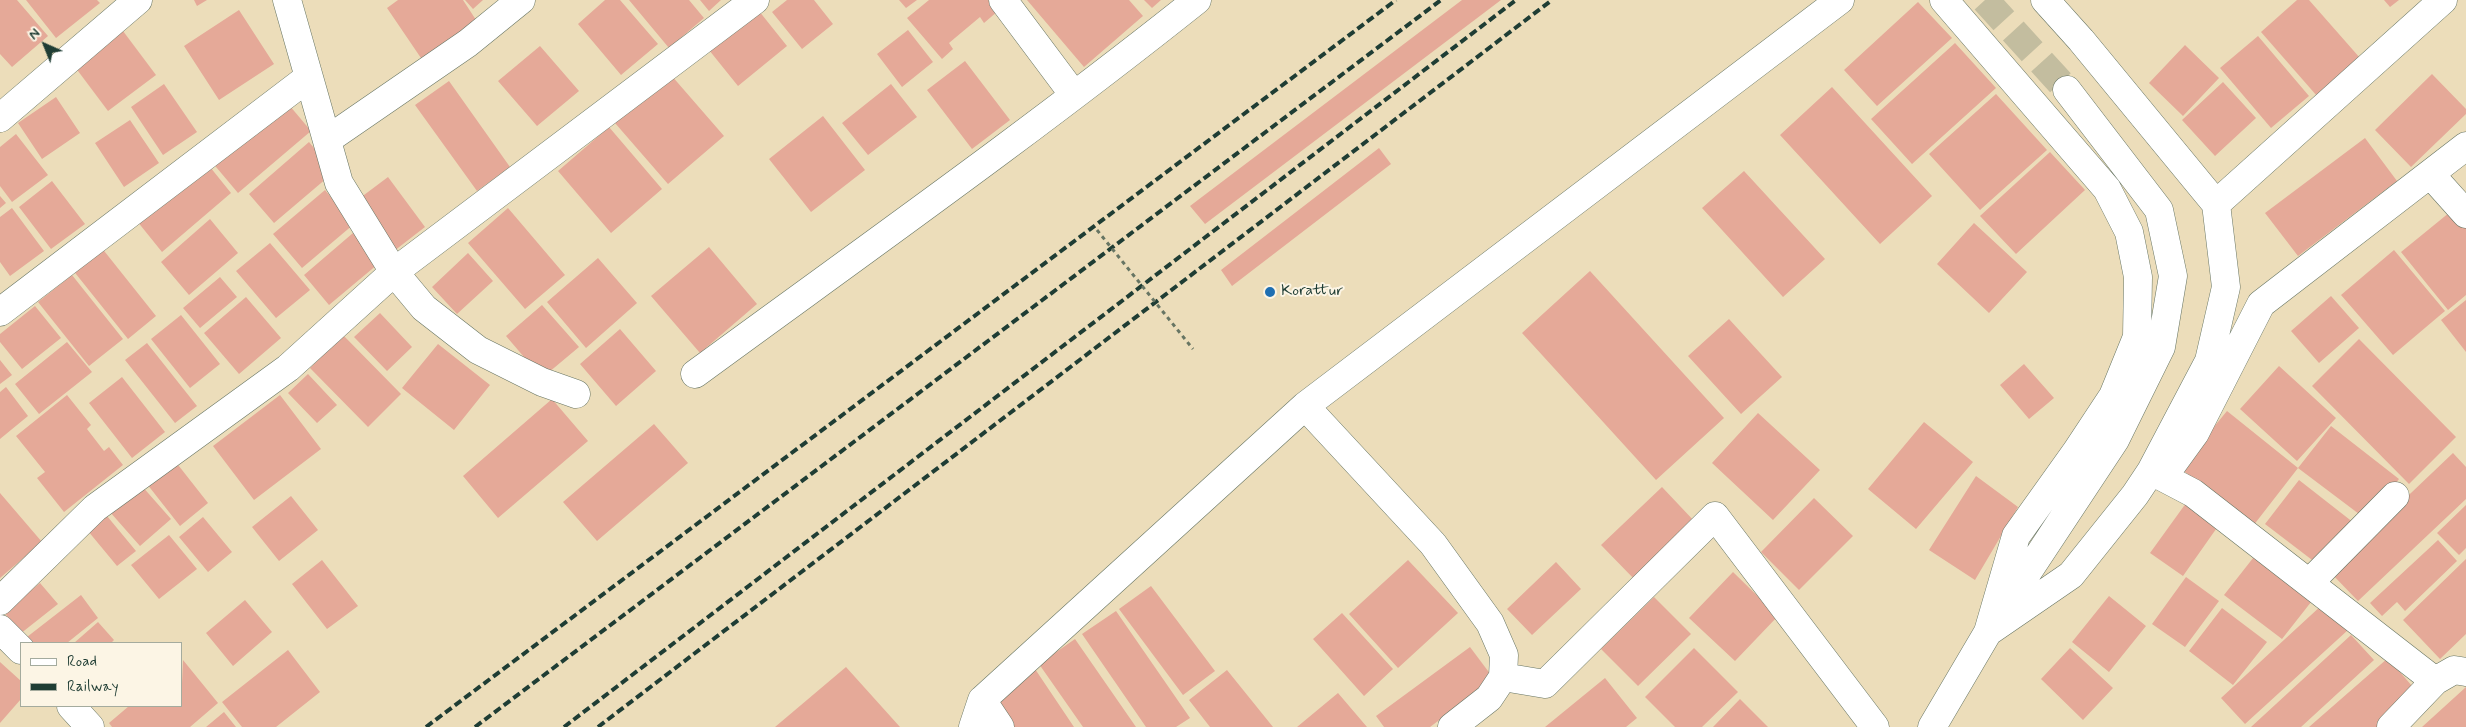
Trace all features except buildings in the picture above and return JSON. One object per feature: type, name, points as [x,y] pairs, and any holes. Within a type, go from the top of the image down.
[{"type":"street","points":[[0,118],[138,0]]},
{"type":"street","points":[[287,0],[339,183],[394,272],[424,308],[478,350],[542,382],[576,394]]},
{"type":"street","points":[[327,140],[461,48],[521,0]]},
{"type":"street","points":[[0,601],[95,508],[288,368],[394,272],[755,0]]},
{"type":"street","points":[[1003,0],[1074,95]]},
{"type":"street","points":[[695,374],[1074,95],[1197,0]]},
{"type":"street","points":[[974,727],[982,700],[1305,406],[1840,0]]},
{"type":"street","points":[[1944,0],[2107,189],[2129,232],[2138,277],[2137,337],[2113,396],[2016,536],[1988,632]]},
{"type":"street","points":[[2045,0],[2081,40],[2216,204],[2226,287],[2209,361],[2157,474]]},
{"type":"street","points":[[2216,204],[2443,0]]},
{"type":"street","points":[[0,312],[309,77]]},
{"type":"street","points":[[1932,727],[1988,632],[2115,440],[2161,347],[2173,276],[2159,210],[2067,90]]},
{"type":"street","points":[[1988,632],[2071,575],[2157,474],[2195,433],[2261,304],[2432,175],[2466,146]]},
{"type":"street","points":[[2432,175],[2466,214]]},
{"type":"street","points":[[1305,406],[1439,552],[1490,623],[1504,655],[1502,677],[1489,698],[1452,727]]},
{"type":"street","points":[[2157,474],[2194,493],[2436,681]]},
{"type":"street","points":[[2310,582],[2395,496]]},
{"type":"street","points":[[1502,677],[1545,684],[1715,516],[1875,727]]},
{"type":"street","points":[[0,629],[20,649]]},
{"type":"street","points":[[2390,727],[2436,681],[2454,670],[2466,672]]},
{"type":"street","points":[[982,700],[1000,727]]},
{"type":"street","points":[[72,707],[90,727]]},
{"type":"path","points":[[1097,230],[1192,349]]},
{"type":"tunnel","points":[[1985,0],[2067,90]]},
{"type":"railway","points":[[426,727],[1396,0]]},
{"type":"railway","points":[[475,727],[1441,0]]},
{"type":"railway","points":[[564,727],[1516,0]]},
{"type":"railway","points":[[598,727],[1552,0]]},
{"type":"place","name":"Korattur","points":[[1270,292]]}]
